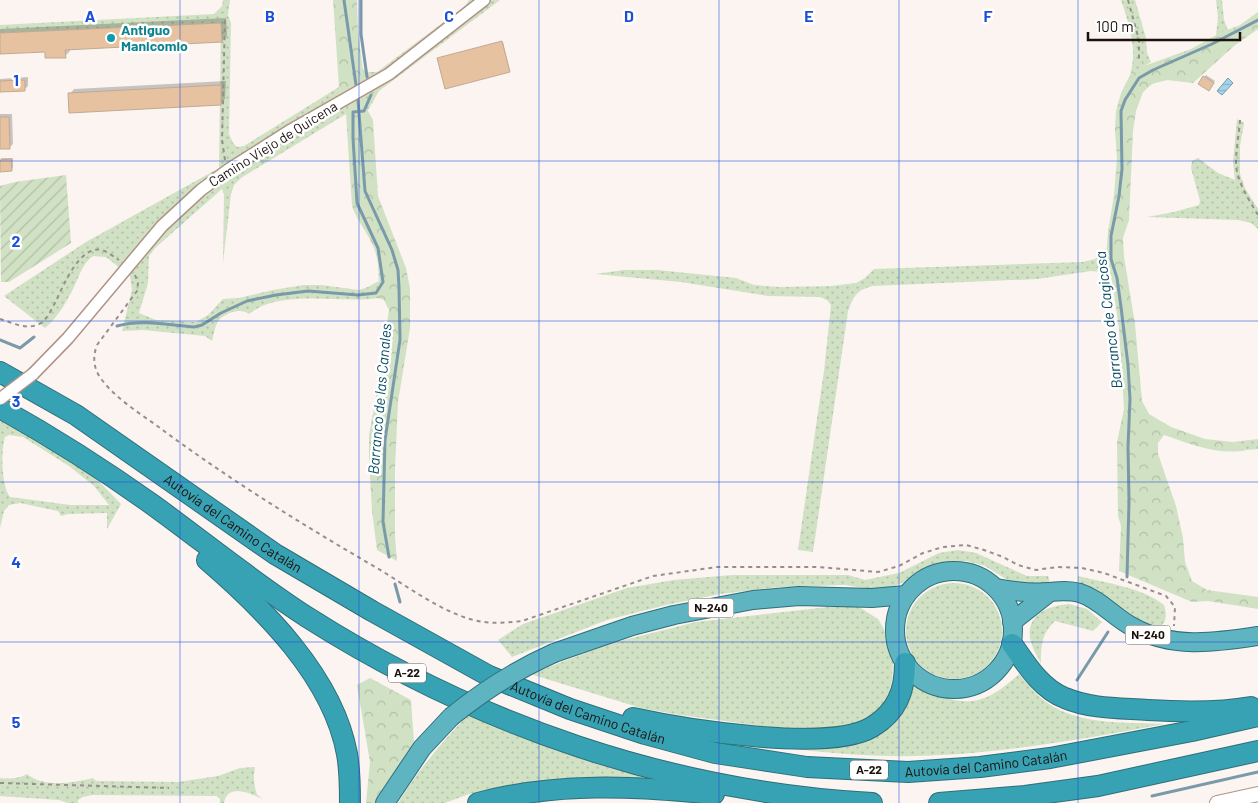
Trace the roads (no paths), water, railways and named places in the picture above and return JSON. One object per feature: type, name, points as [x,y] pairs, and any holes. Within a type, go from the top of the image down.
[{"type":"highway","name":"Autovía del Camino Catalán","points":[[0,372],[76,415],[275,554],[372,611],[489,676],[570,709],[644,734],[715,753],[816,768],[908,772],[980,767],[1050,758],[1192,731],[1258,716]]},
{"type":"highway","name":"A-22","points":[[0,408],[101,470],[306,616],[380,660],[495,716],[556,740],[660,771],[796,796],[872,803]]},
{"type":"highway","points":[[0,413],[79,463],[200,554],[236,586],[278,629],[311,670],[340,726],[347,754],[350,803]]},
{"type":"highway","name":"N-240","points":[[950,571],[967,572],[983,578],[996,588],[1010,610],[1014,630],[1012,644],[1006,658],[995,674],[978,684],[954,689],[932,685],[912,672],[899,651],[895,636],[896,621],[899,608],[906,595],[918,583],[933,575],[950,571]]},
{"type":"highway","name":"N-240","points":[[996,588],[1020,592],[1071,591],[1082,594],[1109,609],[1129,625],[1154,637],[1180,642],[1210,642],[1258,636]]},
{"type":"highway","points":[[1012,622],[1050,592]]},
{"type":"highway","name":"N-240","points":[[385,803],[422,748],[451,716],[481,693],[512,673],[554,652],[632,626],[753,600],[799,596],[872,598],[906,595]]},
{"type":"highway","points":[[872,598],[896,621]]},
{"type":"highway","points":[[1012,644],[1044,686],[1064,698],[1089,705],[1170,712],[1258,706]]},
{"type":"highway","points":[[489,676],[584,706],[656,723],[725,733],[784,738],[829,738],[858,733],[871,728],[886,717],[898,702],[903,689],[905,663]]},
{"type":"highway","points":[[938,803],[1025,796],[1098,786],[1258,751]]},
{"type":"highway","points":[[478,803],[536,792],[593,787],[668,790],[812,803]]},
{"type":"street","name":"Camino Viejo de Quicena","points":[[0,399],[33,374],[68,338],[126,266],[181,207],[228,170],[291,130],[389,74],[484,0]]},
{"type":"street","points":[[1217,803],[1258,794]]},
{"type":"water","points":[[1228,78],[1233,83],[1222,95],[1217,91]]},
{"type":"waterway","name":"Barranco de las Canales","points":[[344,0],[356,85]]},
{"type":"waterway","points":[[361,0],[361,34],[367,77]]},
{"type":"waterway","name":"Barranco de Cagicosa","points":[[1127,577],[1130,399],[1121,307],[1117,278],[1111,259],[1111,236],[1122,169],[1121,111],[1125,100],[1139,78],[1258,20]]},
{"type":"waterway","points":[[117,326],[145,323],[194,327],[202,325],[221,313],[247,301],[276,295],[308,291],[358,295],[376,293],[383,282],[378,248],[357,203],[353,138],[353,112],[364,111],[371,95]]},
{"type":"waterway","name":"Barranco de las Canales","points":[[358,100],[365,191],[392,250],[398,270],[400,340],[385,440],[383,522],[389,557]]},
{"type":"waterway","points":[[0,340],[20,348],[34,337]]},
{"type":"waterway","name":"Barranco de las Canales","points":[[395,584],[400,602]]},
{"type":"waterway","name":"Barranco de Cagicosa","points":[[1077,680],[1108,632]]},
{"type":"waterway","name":"Barranco de Cagicosa","points":[[1152,796],[1258,772]]},
{"type":"place","name":"Antiguo Manicomio","points":[[111,38]]}]
